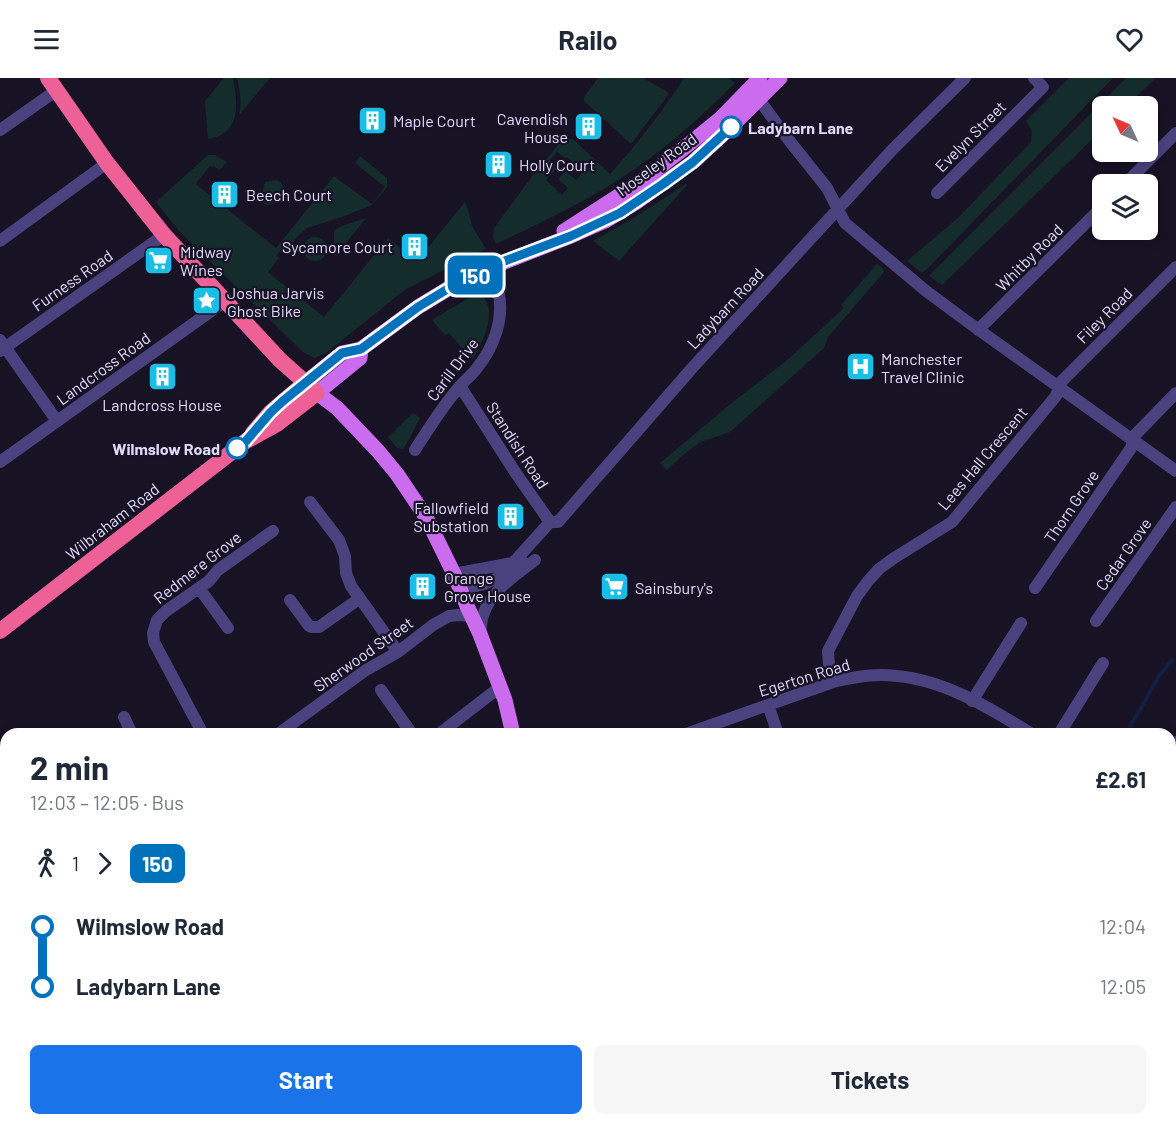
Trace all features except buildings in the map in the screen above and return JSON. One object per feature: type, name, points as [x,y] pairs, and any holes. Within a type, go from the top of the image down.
[{"type":"highway","points":[[53,84],[107,164],[164,235],[280,360],[311,388]]},
{"type":"highway","name":"Wilbraham Road","points":[[0,631],[246,441],[271,412],[311,388]]},
{"type":"main road","name":"Moseley Road","points":[[311,388],[360,358],[361,349],[427,301],[464,279],[534,250],[640,182],[756,88],[780,78]]},
{"type":"main road","points":[[311,388],[337,408],[378,451],[397,474],[426,517],[480,634],[505,700],[512,728]]},
{"type":"street","name":"Ladybarn Road","points":[[514,562],[550,522],[558,522],[693,367],[893,149],[965,78]]},
{"type":"street","name":"Evelyn Street","points":[[938,193],[1043,87],[1034,78]]},
{"type":"street","points":[[0,130],[53,84]]},
{"type":"street","points":[[756,88],[788,139],[827,188],[845,223],[926,291],[978,330],[1176,471]]},
{"type":"street","points":[[1135,174],[1176,133]]},
{"type":"street","points":[[0,241],[107,164]]},
{"type":"street","name":"Whitby Road","points":[[978,330],[1092,217]]},
{"type":"street","name":"Furness Road","points":[[2,346],[164,235]]},
{"type":"street","name":"Filey Road","points":[[1059,388],[1062,381],[1176,267]]},
{"type":"street","name":"Carill Drive","points":[[415,450],[436,417],[488,352],[495,336],[500,312],[498,290],[488,268]]},
{"type":"street","name":"Landcross Road","points":[[0,462],[225,301]]},
{"type":"street","points":[[2,346],[57,421]]},
{"type":"street","name":"Standish Road","points":[[460,386],[550,522]]},
{"type":"street","name":"Lees Hall Crescent","points":[[833,682],[828,651],[868,580],[879,568],[952,522],[1056,396],[1059,388]]},
{"type":"street","name":"Thorn Grove","points":[[1035,588],[1134,442],[1136,434],[1176,393]]},
{"type":"street","points":[[310,502],[339,540],[345,556],[348,579],[359,599],[398,652]]},
{"type":"street","name":"Cedar Grove","points":[[1096,621],[1176,507]]},
{"type":"street","name":"Redmere Grove","points":[[200,728],[154,642],[153,633],[157,620],[166,611],[209,581],[218,570],[273,531]]},
{"type":"street","points":[[454,574],[535,560]]},
{"type":"street","points":[[461,590],[484,584],[535,560]]},
{"type":"street","points":[[480,634],[483,614],[493,596],[535,560]]},
{"type":"street","points":[[199,588],[228,628]]},
{"type":"street","points":[[290,600],[309,626],[319,627],[359,599]]},
{"type":"street","name":"Sherwood Street","points":[[286,728],[366,670],[398,652],[433,625],[449,616],[471,616]]},
{"type":"street","points":[[972,701],[1021,623]]},
{"type":"street","points":[[1063,728],[1103,663]]},
{"type":"street","name":"Egerton Road","points":[[703,728],[833,682],[867,676],[903,676],[927,681],[972,701],[1021,728]]},
{"type":"street","points":[[448,728],[500,687]]},
{"type":"street","points":[[381,690],[408,728]]},
{"type":"street","points":[[768,705],[776,728]]},
{"type":"street","points":[[124,717],[129,728]]},
{"type":"green space","points":[[224,78],[233,78],[236,98],[235,116],[227,131],[208,139],[205,101]]},
{"type":"green space","points":[[237,78],[270,78],[239,115],[240,97]]},
{"type":"green space","points":[[598,78],[643,78],[669,94],[631,144],[584,101],[584,97]]},
{"type":"green space","points":[[684,78],[728,78],[735,83],[679,135],[634,170],[574,206],[496,244],[493,238],[494,228],[558,145],[564,140],[573,139],[610,174],[649,128]],"holes":[[[557,152],[567,157],[583,172],[576,180],[566,171],[558,179],[568,188],[562,195],[546,180],[558,167],[550,160]]]},
{"type":"green space","points":[[1069,78],[1113,78],[1095,96],[1092,96],[1092,100],[922,273],[907,261],[958,218],[1031,142],[1032,131],[1026,121]]},
{"type":"green space","points":[[1126,78],[1156,78],[1137,96],[1108,96]]},
{"type":"green space","points":[[1092,112],[1092,140],[942,285],[929,276]]},
{"type":"green space","points":[[208,155],[215,155],[227,162],[220,170],[210,166],[196,183],[197,185],[276,248],[334,176],[372,204],[385,187],[355,163],[360,156],[387,178],[387,187],[372,205],[307,228],[288,250],[279,252],[277,255],[279,258],[268,272],[324,317],[388,238],[417,261],[465,202],[472,226],[486,249],[406,289],[326,353],[315,358],[303,352],[178,230],[156,202]]},
{"type":"green space","points":[[277,180],[282,186],[280,196],[272,204],[264,204],[261,200],[265,182]]},
{"type":"green space","points":[[686,184],[619,261],[593,241],[627,222]]},
{"type":"green space","points":[[366,218],[335,257],[334,232],[343,226]]},
{"type":"green space","points":[[315,237],[324,240],[327,249],[324,258],[315,261],[306,258],[303,249],[306,240]]},
{"type":"green space","points":[[877,264],[883,268],[884,272],[828,337],[824,348],[730,432],[700,442],[667,470],[660,463],[785,362],[844,308],[841,305]]},
{"type":"green space","points":[[479,294],[487,302],[489,318],[481,344],[473,359],[449,333],[445,335],[432,320]]},
{"type":"green space","points":[[413,413],[420,418],[403,449],[397,448],[388,437]]},
{"type":"waterway","points":[[1129,728],[1159,676],[1172,660]]},
{"type":"bus line","name":"150","points":[[237,448],[283,401],[342,353],[361,349],[418,307],[464,279],[571,236],[620,213],[693,162],[731,127]]},
{"type":"place","name":"Maple Court","points":[[372,120]]},
{"type":"place","name":"Cavendish House","points":[[589,127]]},
{"type":"place","name":"Ladybarn Lane","points":[[731,127]]},
{"type":"place","name":"Holly Court","points":[[498,164]]},
{"type":"place","name":"Beech Court","points":[[225,194]]},
{"type":"place","name":"Sycamore Court","points":[[414,246]]},
{"type":"place","name":"Midway Wines","points":[[159,260]]},
{"type":"place","name":"Joshua Jarvis Ghost Bike","points":[[206,301]]},
{"type":"place","name":"Manchester Travel Clinic","points":[[860,367]]},
{"type":"place","name":"Landcross House","points":[[162,376]]},
{"type":"place","name":"Wilmslow Road","points":[[237,448]]},
{"type":"place","name":"Fallowfield Substation","points":[[510,516]]},
{"type":"place","name":"Orange Grove House","points":[[423,586]]},
{"type":"place","name":"Sainsbury's","points":[[614,587]]}]
